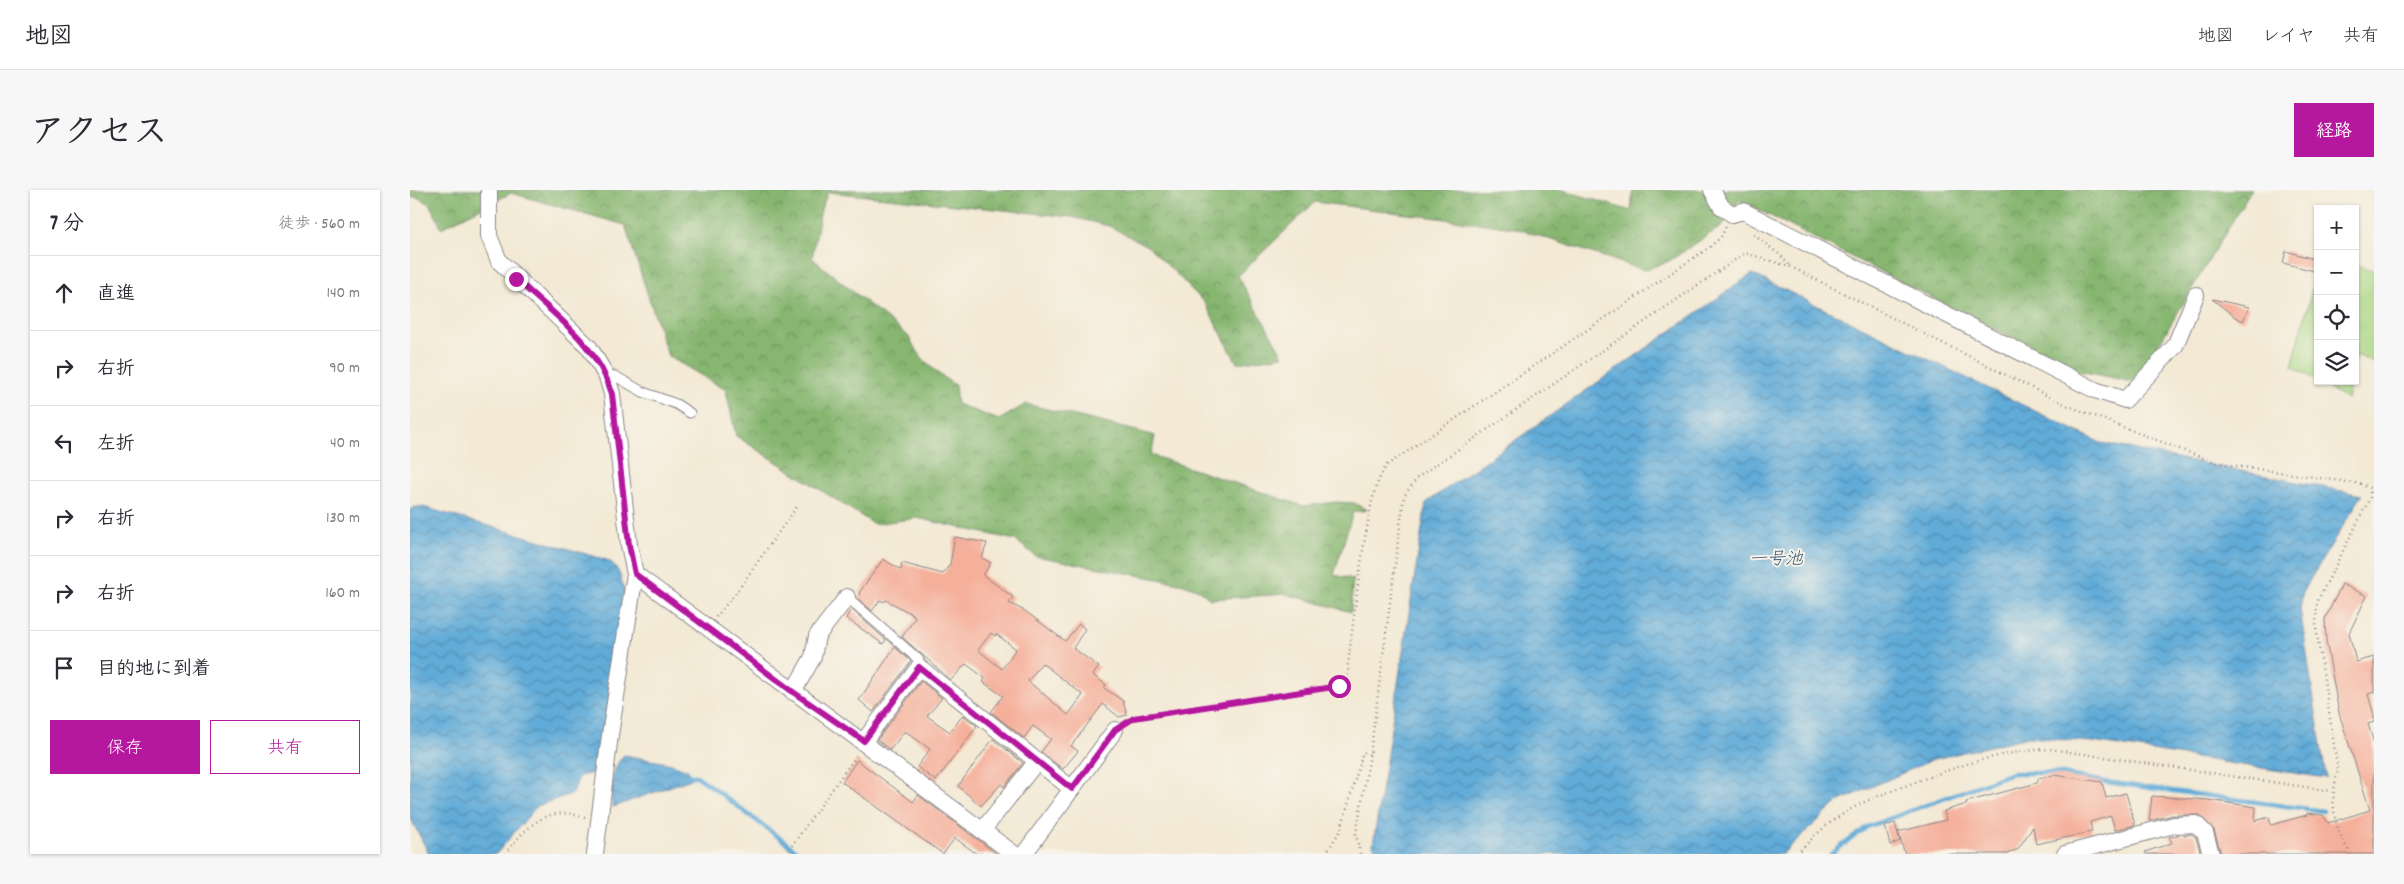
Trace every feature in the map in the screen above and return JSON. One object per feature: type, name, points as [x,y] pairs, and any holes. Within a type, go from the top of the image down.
[{"type":"street","points":[[489,190],[489,236],[499,261],[589,347],[607,377],[612,394],[629,545],[635,574],[595,854]]},
{"type":"street","points":[[1712,190],[1721,206],[1732,214],[1743,211],[2095,390],[2125,400],[2175,346],[2196,295]]},
{"type":"street","points":[[635,574],[793,692],[864,741],[1014,854]]},
{"type":"street","points":[[793,692],[813,657],[817,636],[847,597]]},
{"type":"street","points":[[864,741],[919,667],[1072,789]]},
{"type":"street","points":[[1024,854],[1115,730]]},
{"type":"street","points":[[982,831],[1036,761]]},
{"type":"street","points":[[2065,854],[2174,825],[2196,824],[2205,833],[2211,854]]},
{"type":"lane","points":[[607,377],[616,376],[643,392],[676,404],[690,412]]},
{"type":"lane","points":[[847,597],[919,660],[919,667]]},
{"type":"path","points":[[1115,730],[1134,718],[1339,686],[1346,682],[1349,675],[1348,665],[1358,580],[1373,497],[1379,477],[1387,465],[1710,247],[1721,237],[1732,214]]},
{"type":"path","points":[[1751,233],[1779,254],[1791,267]]},
{"type":"path","points":[[1360,854],[1356,834],[1370,755],[1404,496],[1418,477],[1745,253],[1791,267],[2066,405],[2216,463],[2362,484],[2370,488],[2370,498],[2317,602],[2316,627],[2338,771],[2332,792],[2342,841],[2351,854]]},
{"type":"path","points":[[708,629],[798,505]]},
{"type":"path","points":[[786,854],[816,816],[864,741]]},
{"type":"path","points":[[1797,854],[1825,826],[1844,813],[1873,798],[1970,762],[2027,750],[2050,749],[2332,792]]},
{"type":"path","points":[[1326,854],[1340,828],[1363,752],[1370,755]]},
{"type":"path","points":[[506,854],[529,826],[540,819],[556,814],[573,814],[598,824]]},
{"type":"green space","points":[[410,190],[1563,190],[1631,211],[1633,190],[2251,190],[2144,369],[2132,382],[2075,370],[1739,200],[1722,226],[1669,261],[1644,270],[1515,228],[1315,202],[1238,276],[1283,356],[1237,363],[1205,303],[1149,247],[1109,226],[1072,217],[828,192],[821,209],[812,258],[909,337],[928,364],[955,385],[957,404],[999,420],[1026,404],[1137,431],[1155,436],[1151,455],[1303,506],[1336,502],[1354,503],[1367,510],[1353,512],[1334,575],[1353,579],[1351,612],[1286,594],[1210,599],[1199,590],[1184,584],[1036,556],[1015,540],[917,518],[874,524],[736,436],[726,390],[668,356],[625,225],[511,193],[441,228],[430,206],[422,200],[410,197]]},
{"type":"green space","points":[[2359,266],[2374,270],[2374,363],[2359,356]]},
{"type":"green space","points":[[2314,281],[2314,379],[2292,366]]},
{"type":"green space","points":[[2324,385],[2350,385],[2347,399]]},
{"type":"water","name":"一号池","points":[[1752,274],[2101,443],[2362,495],[2303,591],[2300,609],[2326,778],[2093,742],[2028,737],[1934,759],[1838,802],[1782,854],[1379,854],[1373,845],[1426,503]]},
{"type":"water","points":[[415,507],[423,507],[607,560],[618,570],[623,585],[625,595],[599,772],[579,776],[573,793],[537,806],[496,854],[429,854],[410,817],[410,510]]},
{"type":"water","points":[[624,755],[672,764],[688,770],[691,779],[613,807],[611,794],[612,780],[617,766]]},
{"type":"building","points":[[2286,251],[2314,259],[2314,271],[2283,263]]},
{"type":"building","points":[[2212,299],[2249,307],[2243,321],[2235,317]]},
{"type":"building","points":[[955,537],[987,543],[982,558],[991,563],[983,575],[1013,597],[1009,603],[1025,611],[1065,641],[1079,624],[1085,629],[1073,648],[1099,667],[1093,675],[1106,685],[1104,688],[1123,701],[1127,715],[1119,717],[1103,704],[1071,746],[1078,751],[1063,769],[1041,752],[1051,739],[1033,726],[1024,738],[991,712],[1003,696],[983,682],[985,678],[966,664],[951,680],[902,637],[915,618],[914,615],[886,600],[884,602],[880,600],[872,611],[858,598],[859,593],[883,559],[901,570],[902,563],[943,574],[950,564]],"holes":[[[991,633],[995,636],[996,634],[1016,649],[1002,669],[978,650]],[[1042,663],[1083,695],[1068,715],[1028,681]]]},
{"type":"building","points":[[2342,584],[2367,596],[2349,633],[2356,662],[2374,657],[2374,692],[2368,694],[2374,722],[2368,724],[2374,743],[2374,854],[2221,854],[2214,830],[2200,815],[2173,815],[2149,821],[2152,796],[2208,800],[2256,807],[2255,821],[2269,817],[2271,825],[2307,815],[2307,813],[2323,815],[2328,823],[2370,810],[2339,713],[2326,640],[2325,619]]},
{"type":"building","points":[[851,609],[886,640],[883,644],[846,618]]},
{"type":"building","points":[[895,647],[911,661],[873,712],[859,700]]},
{"type":"building","points":[[921,681],[942,698],[927,716],[950,732],[963,715],[977,726],[936,781],[917,767],[930,749],[905,731],[890,750],[877,740]]},
{"type":"building","points":[[993,739],[1023,763],[1004,787],[1001,784],[981,806],[958,786]]},
{"type":"building","points":[[857,760],[913,802],[918,795],[997,854],[977,854],[955,838],[943,854],[842,782]]},
{"type":"building","points":[[2054,775],[2102,782],[2106,798],[2126,793],[2135,825],[2115,830],[2111,816],[2090,822],[2092,832],[2036,844],[2033,827],[2017,850],[2009,852],[2009,854],[1905,854],[1898,832],[1946,820],[1944,811],[1967,804],[1966,802],[2037,783],[2039,778]]},
{"type":"building","points":[[1895,823],[1900,841],[1890,845],[1885,826]]},
{"type":"building","points":[[2192,834],[2196,838],[2201,854],[2146,854],[2145,852],[2172,843],[2169,837]]},
{"type":"waterway","points":[[1831,854],[1867,827],[2012,773],[2057,773],[2105,782],[2323,811]]},
{"type":"waterway","points":[[687,776],[697,776],[801,854]]},
{"type":"route","points":[[516,279],[589,347],[607,377],[612,394],[629,545],[635,574],[793,692],[864,741],[919,667],[1072,789],[1115,730],[1134,718],[1339,686]]}]
